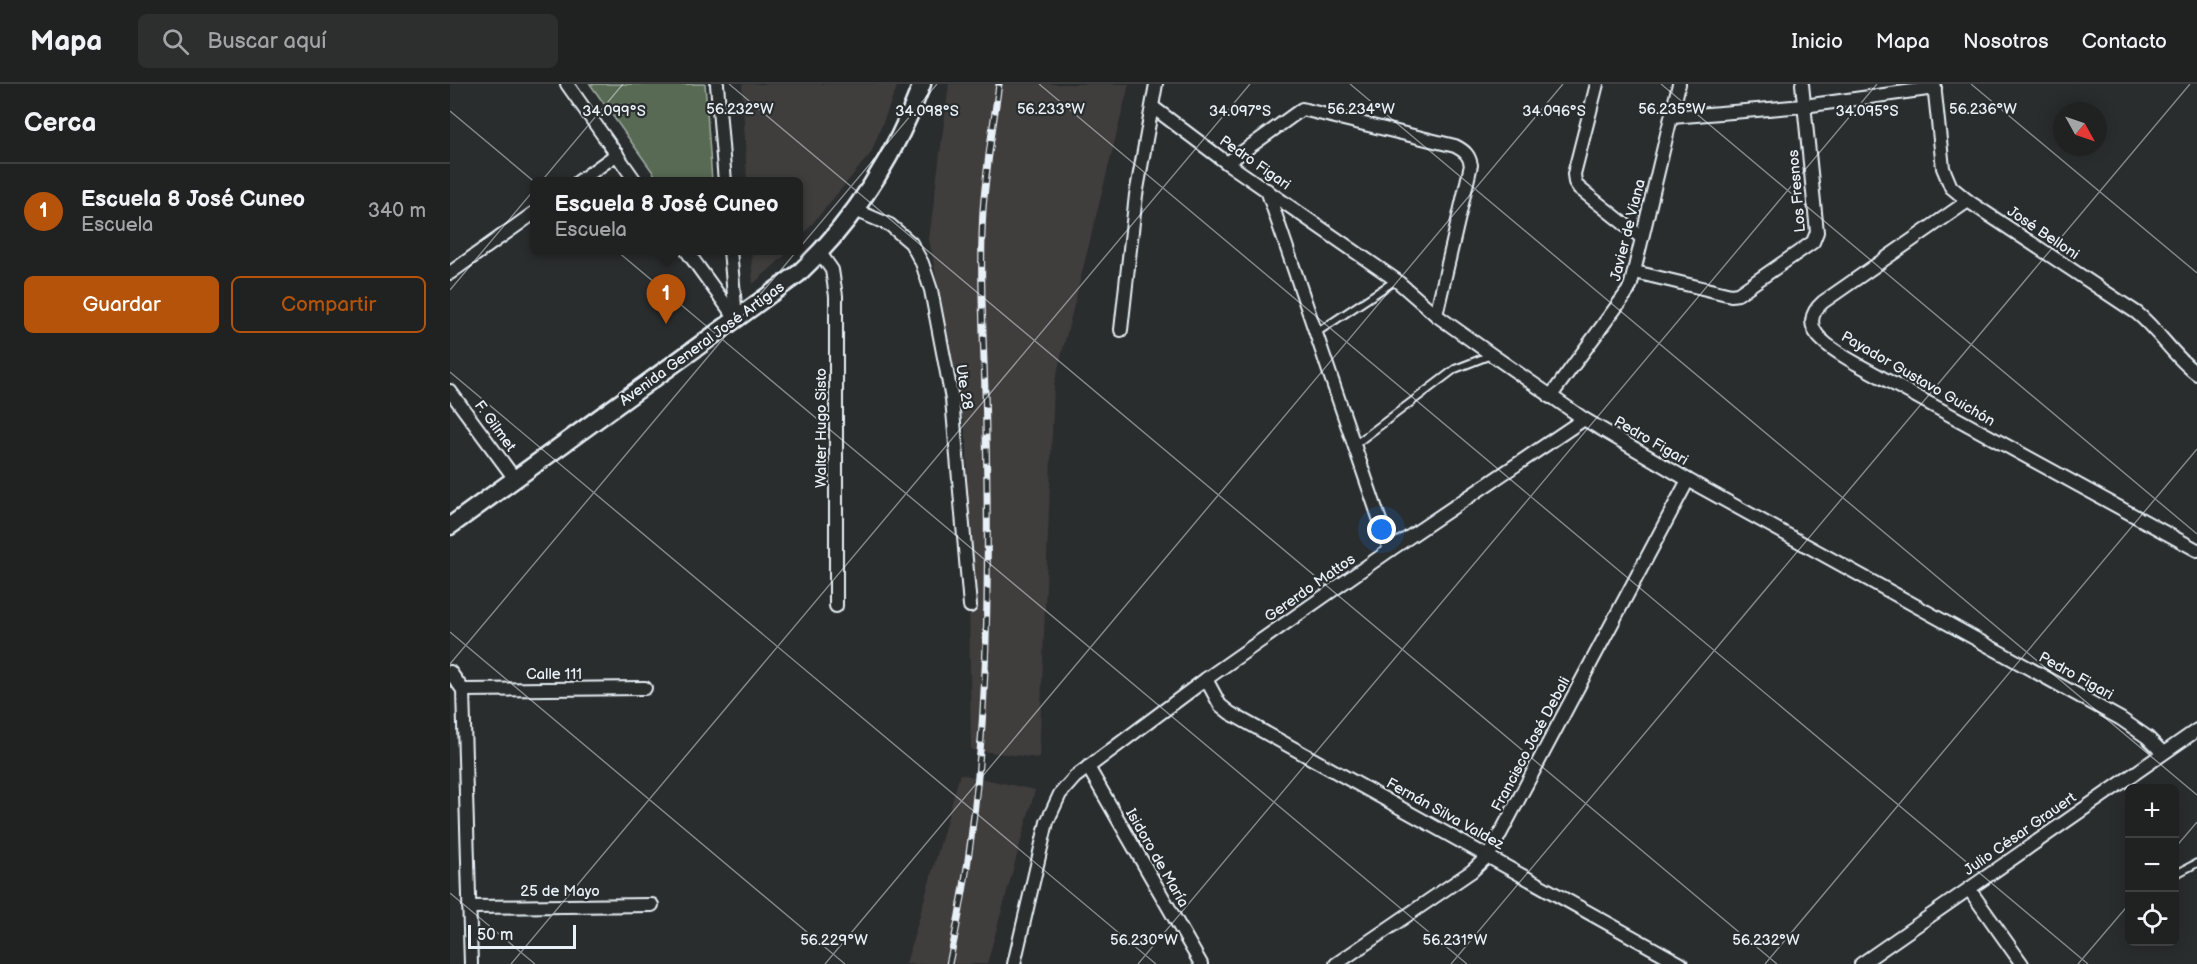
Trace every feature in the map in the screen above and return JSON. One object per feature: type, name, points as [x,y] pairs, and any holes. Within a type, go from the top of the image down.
[{"type":"street","points":[[567,84],[632,177]]},
{"type":"street","points":[[717,84],[725,177]]},
{"type":"street","name":"Avenida General José Artigas","points":[[450,526],[798,274],[820,253],[855,210],[897,142],[922,84]]},
{"type":"street","points":[[1121,330],[1136,195],[1154,108],[1156,84]]},
{"type":"street","points":[[1597,84],[1574,174],[1575,182],[1585,194],[1642,238]]},
{"type":"street","name":"Javier de Viana","points":[[1550,397],[1628,291],[1635,272],[1679,84]]},
{"type":"street","name":"Los Fresnos","points":[[1635,272],[1731,295],[1738,294],[1811,245],[1816,239],[1816,232],[1802,84]]},
{"type":"street","points":[[1672,117],[1804,106],[1934,86]]},
{"type":"street","name":"José Belloni","points":[[1934,86],[1943,168],[1951,187],[1968,201],[2137,313],[2197,374]]},
{"type":"street","name":"Pedro Figari","points":[[1154,108],[1227,163],[1396,280],[1436,315],[1584,419],[1688,480],[2121,719],[2147,737],[2163,753]]},
{"type":"street","points":[[1227,163],[1302,109],[1455,146],[1463,150],[1470,158],[1471,165],[1436,315]]},
{"type":"street","points":[[585,177],[616,154]]},
{"type":"street","points":[[1267,190],[1390,550]]},
{"type":"street","name":"Payador Gustavo Guichón","points":[[1968,201],[1823,302],[1811,314],[1813,329],[1826,344],[1857,364],[2197,550]]},
{"type":"street","name":"Ute 28","points":[[855,210],[890,225],[911,243],[922,263],[931,290],[952,399],[970,606]]},
{"type":"street","points":[[450,273],[530,216]]},
{"type":"street","name":"Walter Hugo Sisto","points":[[820,253],[832,270],[836,296],[836,606]]},
{"type":"street","points":[[690,255],[736,319]]},
{"type":"street","points":[[730,255],[736,319]]},
{"type":"street","name":"F. Gilmet","points":[[450,391],[515,479]]},
{"type":"street","name":"Gererdo Mattos","points":[[1014,964],[1047,822],[1060,794],[1088,767],[1206,679],[1390,550],[1584,419]]},
{"type":"street","name":"Francisco José Debali","points":[[1336,964],[1472,871],[1489,855],[1688,480]]},
{"type":"street","points":[[450,672],[463,690],[471,964]]},
{"type":"street","name":"Fernán Silva Valdez","points":[[1206,679],[1220,705],[1230,713],[1489,855],[1681,964]]},
{"type":"street","name":"Calle 111","points":[[463,690],[645,688]]},
{"type":"street","name":"Julio César Grauert","points":[[1861,964],[2197,730]]},
{"type":"street","name":"Isidoro de María","points":[[1088,767],[1201,964]]},
{"type":"street","points":[[1969,889],[2022,964]]},
{"type":"street","name":"25 de Mayo","points":[[469,907],[652,905]]},
{"type":"lane","points":[[1315,334],[1396,280]]},
{"type":"lane","points":[[1353,446],[1455,369],[1492,355]]},
{"type":"lane","points":[[2179,873],[2197,863]]},
{"type":"shaded area","points":[[742,84],[898,84],[871,153],[803,235],[803,177],[747,177]]},
{"type":"shaded area","points":[[949,84],[1129,84],[1054,385],[1039,758],[971,750],[967,441],[929,239]]},
{"type":"shaded area","points":[[751,255],[786,255],[753,284]]},
{"type":"shaded area","points":[[960,774],[1035,790],[987,964],[906,964]]},
{"type":"green space","points":[[590,84],[705,84],[712,177],[656,177]]},
{"type":"railway","points":[[949,964],[972,832],[984,700],[987,499],[982,238],[986,178],[999,84]]},
{"type":"place","name":"Escuela 8 José Cuneo","points":[[666,324]]}]
